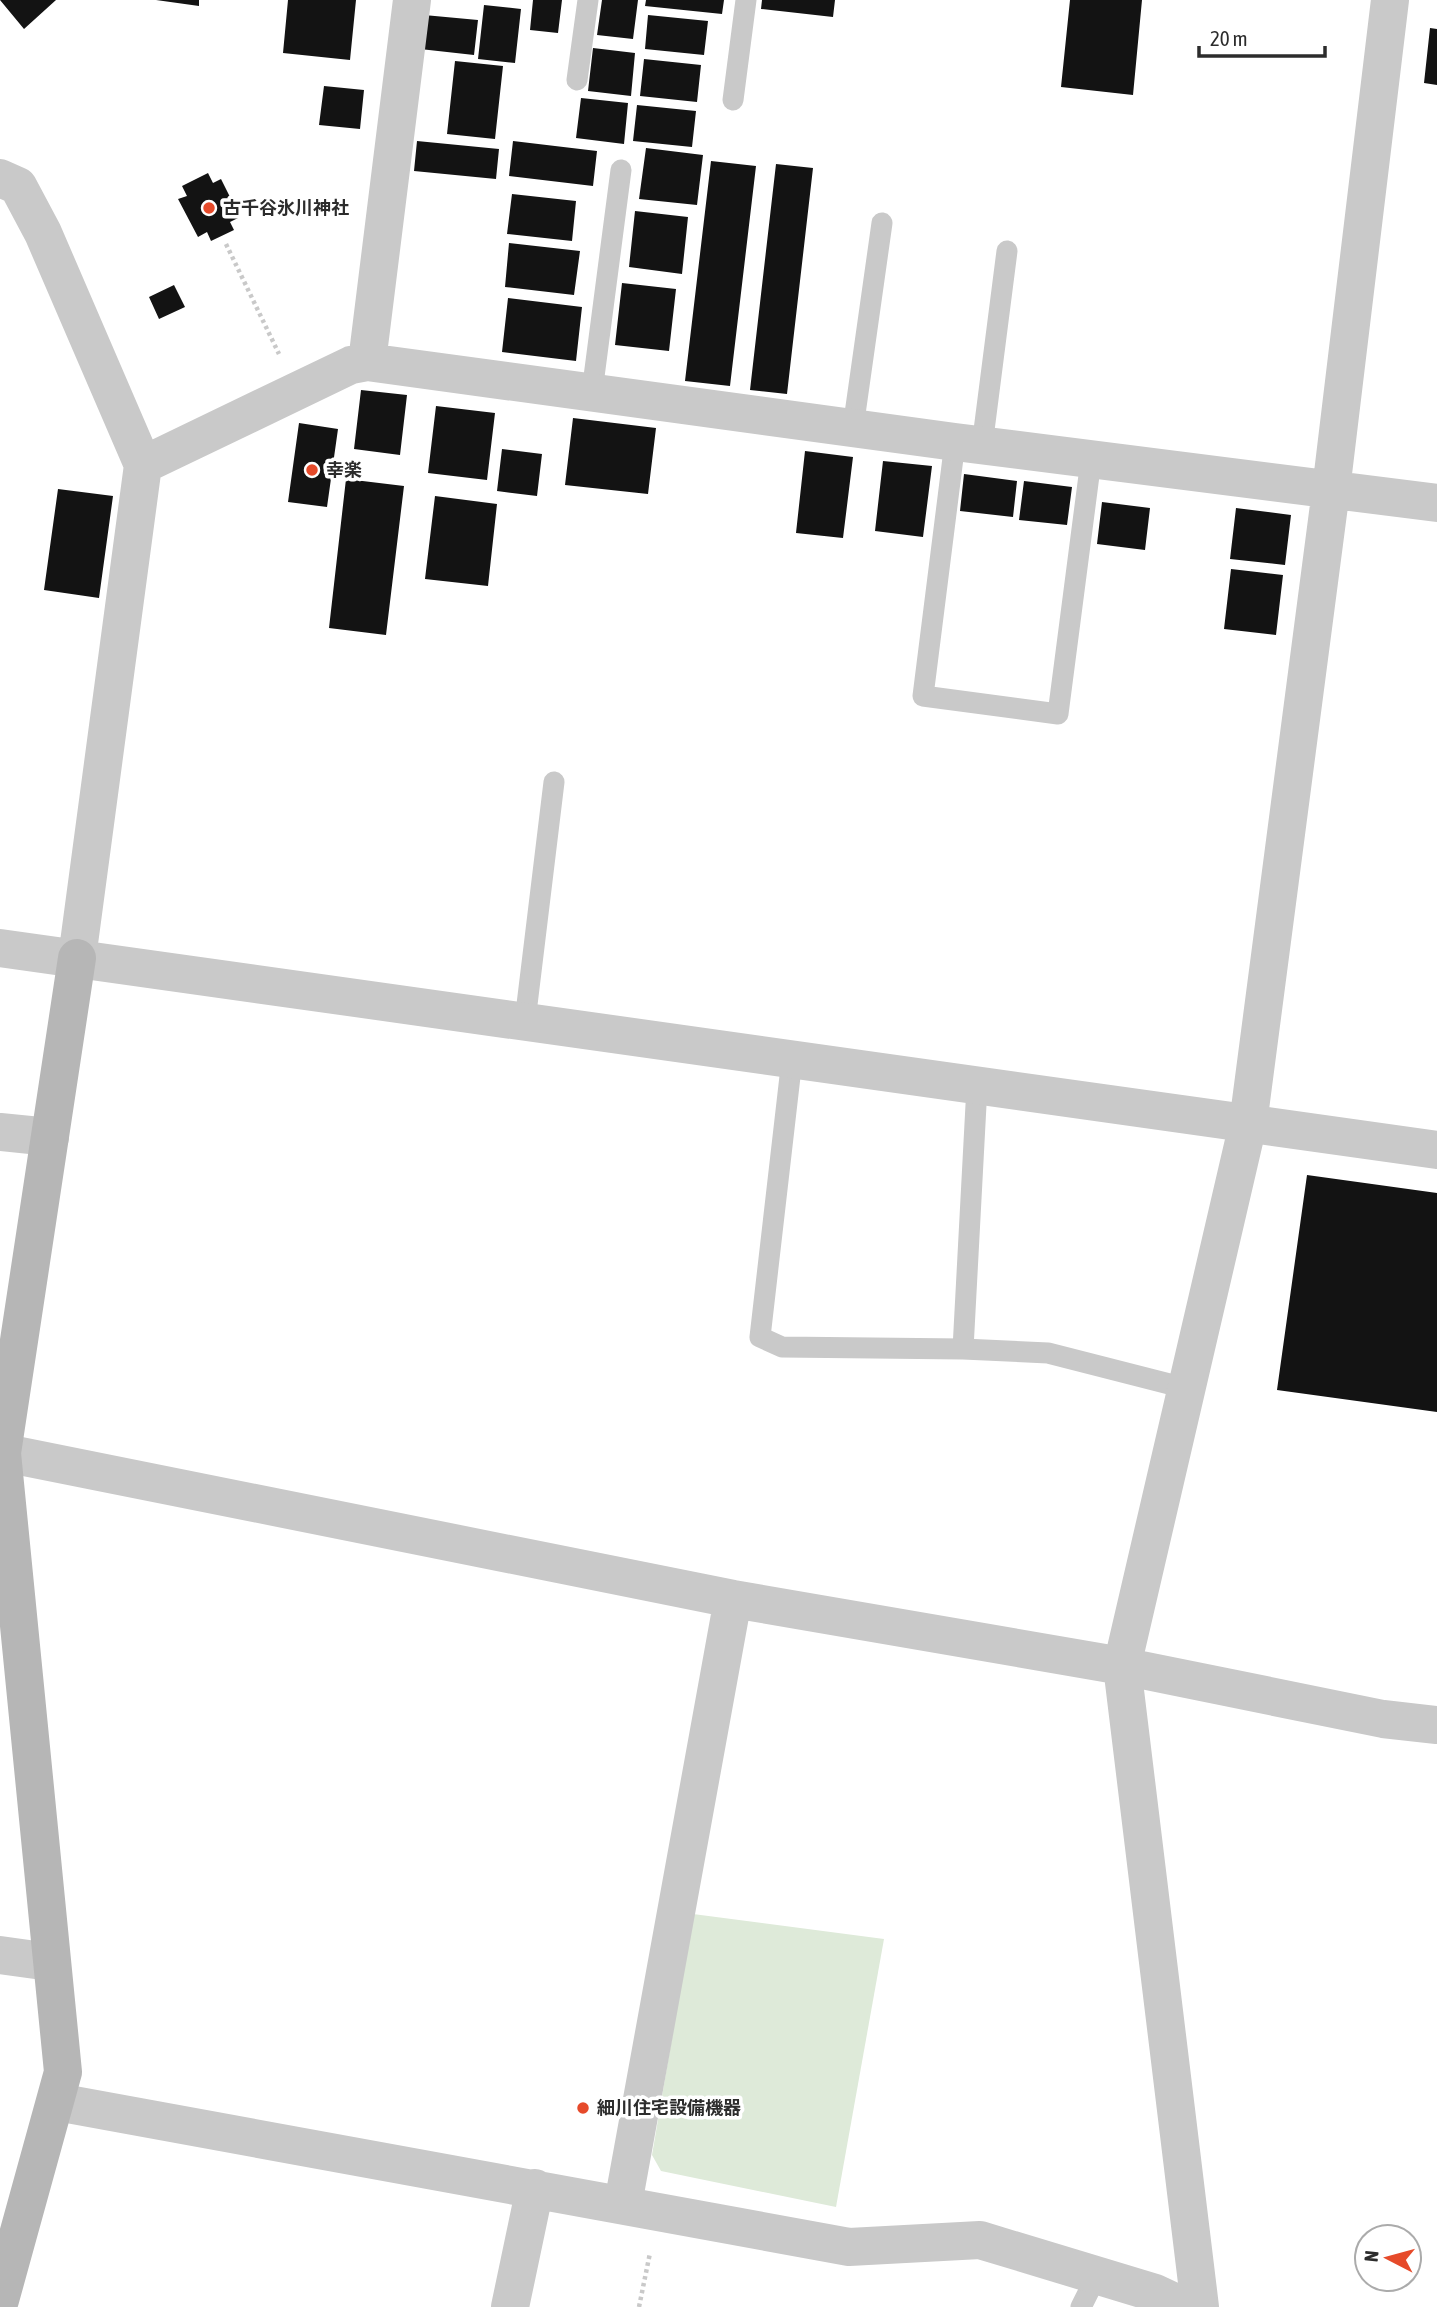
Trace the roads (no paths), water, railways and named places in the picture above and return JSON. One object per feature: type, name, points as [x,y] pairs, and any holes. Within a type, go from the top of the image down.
[{"type":"street","points":[[367,362],[412,0]]},
{"type":"street","points":[[1200,2307],[1122,1666],[1248,1124],[1331,490],[1390,0]]},
{"type":"street","points":[[0,178],[18,186],[43,233],[143,465],[77,958],[1,1453],[63,2072],[57,2102],[0,2300]]},
{"type":"street","points":[[143,465],[296,390],[351,365],[367,362],[969,444],[1437,503]]},
{"type":"street","points":[[0,948],[1437,1150]]},
{"type":"street","points":[[0,1132],[50,1137]]},
{"type":"street","points":[[1,1453],[733,1599],[1122,1666],[1383,1718],[1437,1725]]},
{"type":"street","points":[[641,2208],[733,1599]]},
{"type":"street","points":[[0,1955],[50,1962]]},
{"type":"street","points":[[57,2102],[849,2247],[980,2240],[1089,2291],[1155,2293],[1185,2307]]},
{"type":"street","points":[[510,2307],[536,2188]]},
{"type":"lane","points":[[577,80],[588,0]]},
{"type":"lane","points":[[733,100],[746,0]]},
{"type":"lane","points":[[592,392],[621,170]]},
{"type":"lane","points":[[853,428],[882,223]]},
{"type":"lane","points":[[1007,251],[923,696],[1058,714],[1091,460]]},
{"type":"lane","points":[[525,1021],[554,782]]},
{"type":"lane","points":[[792,1059],[760,1337],[782,1347],[1048,1353],[1185,1388]]},
{"type":"lane","points":[[963,1349],[977,1086]]},
{"type":"place","name":"古千谷氷川神社","points":[[209,208]]},
{"type":"place","name":"幸楽","points":[[312,470]]},
{"type":"place","name":"細川住宅設備機器","points":[[583,2108]]}]
